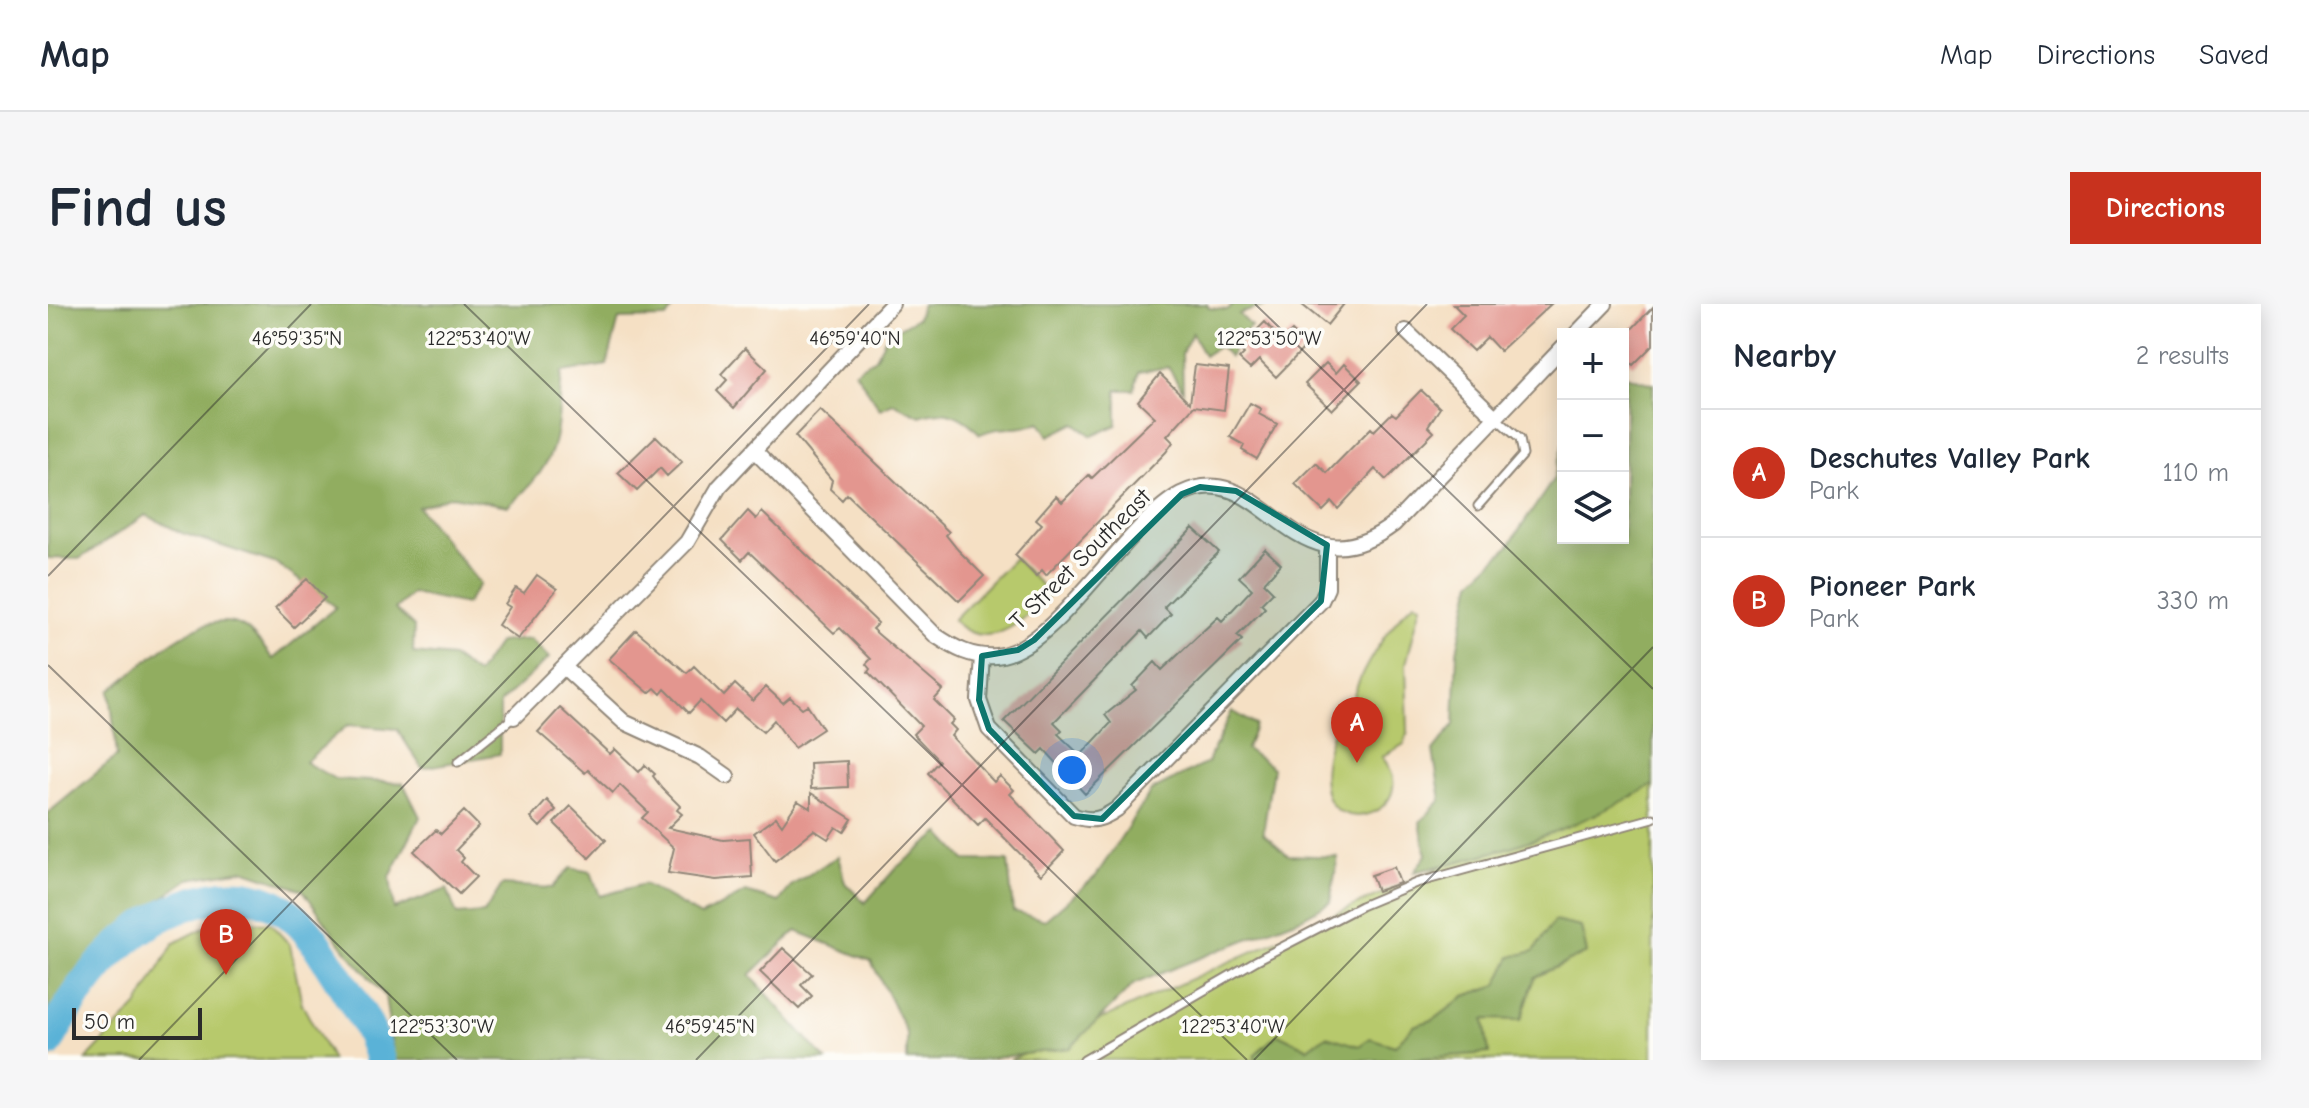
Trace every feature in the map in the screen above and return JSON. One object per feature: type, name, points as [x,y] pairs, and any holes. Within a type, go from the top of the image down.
[{"type":"street","points":[[514,717],[687,542],[719,487],[892,304]]},
{"type":"street","points":[[1582,328],[1605,304]]},
{"type":"street","points":[[1406,331],[1495,417]]},
{"type":"street","name":"T Street Southeast","points":[[982,656],[999,656],[1034,640],[1162,506],[1200,487],[1219,486],[1236,491],[1298,537],[1327,545],[1350,546],[1375,538],[1394,524],[1557,353]]},
{"type":"street","points":[[754,450],[935,635],[967,654],[982,656],[979,700],[989,729],[1074,816],[1088,821],[1102,819],[1117,809],[1321,601],[1327,588],[1327,545]]},
{"type":"street","points":[[565,668],[624,722],[700,757],[727,776]]},
{"type":"lane","points":[[1478,506],[1523,455],[1520,439],[1495,417]]},
{"type":"lane","points":[[458,762],[514,717]]},
{"type":"lane","points":[[1084,1060],[1257,960],[1388,895],[1430,879],[1653,818]]},
{"type":"highlighted area","points":[[1200,487],[1236,491],[1327,545],[1321,601],[1102,819],[1074,816],[989,729],[979,700],[982,656],[1018,650],[1034,640],[1182,494]]},
{"type":"green space","points":[[48,304],[676,304],[667,318],[619,319],[607,365],[562,372],[557,431],[547,461],[526,490],[508,506],[452,496],[418,507],[480,584],[466,604],[412,593],[395,609],[414,627],[413,653],[452,657],[477,674],[499,642],[530,639],[549,658],[500,703],[500,754],[422,768],[397,729],[348,725],[305,762],[335,779],[403,783],[420,817],[390,877],[394,909],[447,889],[457,915],[484,913],[502,885],[552,888],[570,868],[591,872],[600,896],[644,884],[701,916],[746,892],[779,902],[791,886],[838,856],[845,883],[865,903],[896,868],[940,833],[965,860],[1008,861],[1013,911],[1045,920],[1096,876],[1151,791],[1207,763],[1232,711],[1256,725],[1246,749],[1273,768],[1263,833],[1288,855],[1338,857],[1330,902],[1303,917],[1134,984],[1070,1048],[979,1060],[907,1060],[907,1033],[871,961],[796,931],[750,975],[826,1060],[394,1060],[385,996],[343,947],[303,890],[243,870],[189,879],[126,924],[48,1021],[48,813],[117,756],[110,691],[173,641],[209,624],[227,622],[243,627],[273,659],[336,607],[277,564],[182,533],[146,515],[79,559],[48,558]]},
{"type":"green space","points":[[922,304],[1207,304],[1209,308],[1227,310],[1234,304],[1271,304],[1239,314],[1251,326],[1239,338],[1230,357],[1219,346],[1204,356],[1192,333],[1182,353],[1183,391],[1168,367],[1139,372],[1134,390],[1117,390],[1117,425],[1092,436],[1075,423],[1049,436],[1040,422],[980,434],[953,414],[938,412],[920,416],[893,403],[880,409],[855,371],[875,358],[887,335],[917,318]]},
{"type":"green space","points":[[1629,377],[1653,384],[1653,785],[1594,815],[1537,838],[1414,872],[1426,855],[1420,822],[1441,800],[1433,751],[1454,725],[1457,651],[1472,581],[1507,548],[1553,480],[1557,466],[1557,544],[1629,544]]},
{"type":"green space","points":[[1014,558],[1050,594],[1017,623],[992,634],[980,635],[966,630],[953,620]]},
{"type":"green space","points":[[1415,602],[1421,605],[1406,664],[1408,731],[1404,744],[1382,757],[1392,775],[1392,791],[1385,804],[1373,812],[1358,816],[1343,813],[1332,803],[1324,776],[1335,725],[1342,706],[1352,711],[1358,685],[1374,653],[1395,623]]},
{"type":"green space","points":[[1653,772],[1653,1060],[1010,1060]]},
{"type":"green space","points":[[1554,921],[1581,927],[1587,953],[1535,977],[1521,1020],[1484,1019],[1489,1053],[1398,1060],[1257,1060],[1254,1055],[1278,1034],[1307,1048],[1327,1036],[1359,1046],[1370,1038],[1395,1046],[1413,1026],[1435,1019],[1465,996],[1497,985],[1511,957],[1534,951]]},
{"type":"green space","points":[[216,922],[270,923],[290,945],[302,1004],[332,1060],[86,1060],[138,1005],[174,943]]},
{"type":"building","points":[[1301,304],[1344,304],[1327,325]]},
{"type":"building","points":[[1453,304],[1551,304],[1500,351],[1487,337],[1473,351],[1450,329],[1464,315]]},
{"type":"building","points":[[1653,307],[1653,345],[1633,365],[1629,361],[1629,332]]},
{"type":"building","points":[[1265,322],[1282,341],[1292,331],[1307,345],[1276,377],[1259,360],[1250,369],[1239,359],[1244,354],[1239,348]]},
{"type":"building","points":[[745,348],[767,369],[734,408],[717,391],[727,380],[721,374]]},
{"type":"building","points":[[1326,363],[1336,373],[1344,364],[1361,381],[1332,410],[1305,384]]},
{"type":"building","points":[[1195,365],[1229,369],[1224,410],[1194,406],[1167,436],[1173,442],[1166,452],[1046,575],[1042,570],[1036,576],[1015,555],[1042,524],[1036,519],[1056,496],[1062,502],[1089,475],[1092,478],[1155,417],[1138,401],[1160,374],[1190,403]]},
{"type":"building","points":[[1421,390],[1440,408],[1428,426],[1434,432],[1386,480],[1375,469],[1338,509],[1332,502],[1323,511],[1295,484],[1316,463],[1327,473],[1371,428],[1374,431],[1392,413],[1396,416]]},
{"type":"building","points":[[1250,403],[1261,409],[1259,414],[1277,424],[1257,459],[1242,450],[1244,445],[1230,437]]},
{"type":"building","points":[[820,410],[949,532],[946,535],[984,576],[959,601],[847,494],[842,500],[830,489],[832,480],[795,436]]},
{"type":"building","points":[[656,436],[682,462],[667,476],[660,468],[637,491],[618,473]]},
{"type":"building","points":[[748,511],[756,519],[762,512],[878,623],[872,629],[943,690],[934,700],[954,720],[950,724],[956,730],[951,736],[994,782],[1000,776],[1014,790],[1010,794],[1064,851],[1041,875],[985,818],[978,825],[928,773],[939,761],[913,734],[921,726],[868,672],[870,669],[866,664],[871,659],[840,628],[834,633],[749,552],[742,560],[722,540]]},
{"type":"building","points":[[1193,528],[1219,552],[1164,607],[1171,614],[1148,638],[1142,631],[1054,722],[1062,730],[1058,734],[1078,753],[1081,755],[1111,723],[1105,715],[1136,690],[1132,686],[1155,662],[1162,670],[1218,617],[1222,621],[1252,589],[1239,577],[1265,549],[1281,564],[1264,583],[1273,592],[1261,604],[1265,608],[1237,636],[1242,640],[1085,794],[1044,749],[1039,754],[1004,721]]},
{"type":"building","points":[[537,575],[557,589],[518,639],[498,625],[510,607],[505,604],[516,588],[524,593]]},
{"type":"building","points":[[307,579],[325,598],[294,627],[275,608]]},
{"type":"building","points":[[636,630],[687,673],[694,666],[724,696],[735,684],[753,701],[766,687],[783,703],[790,697],[802,708],[807,705],[823,729],[794,748],[774,720],[763,732],[736,709],[723,723],[700,701],[689,713],[665,689],[661,694],[655,688],[649,693],[609,659]]},
{"type":"building","points":[[560,708],[610,754],[615,749],[639,772],[645,765],[655,774],[653,776],[662,788],[680,806],[677,810],[682,814],[668,828],[723,840],[750,838],[752,877],[716,880],[668,873],[674,848],[642,818],[648,812],[620,785],[613,793],[588,770],[585,773],[538,732]]},
{"type":"building","points":[[847,761],[848,787],[811,789],[810,763]]},
{"type":"building","points":[[811,793],[852,819],[844,832],[836,827],[828,839],[814,830],[775,861],[754,833],[776,817],[782,825],[798,801],[811,809]]},
{"type":"building","points":[[547,800],[556,810],[540,827],[531,818]]},
{"type":"building","points":[[571,806],[606,840],[589,858],[554,823]]},
{"type":"building","points":[[464,811],[479,826],[456,850],[464,858],[461,862],[476,877],[459,894],[414,851],[436,830],[441,834]]},
{"type":"building","points":[[1394,867],[1400,883],[1377,891],[1371,875]]},
{"type":"building","points":[[783,948],[812,974],[801,985],[812,996],[799,1009],[760,972]]},
{"type":"waterway","points":[[48,1042],[95,971],[135,933],[183,906],[211,898],[243,896],[273,904],[305,928],[361,1015],[380,1060]]},
{"type":"place","name":"Deschutes Valley Park","points":[[1357,763]]},
{"type":"place","name":"Pioneer Park","points":[[226,975]]}]
